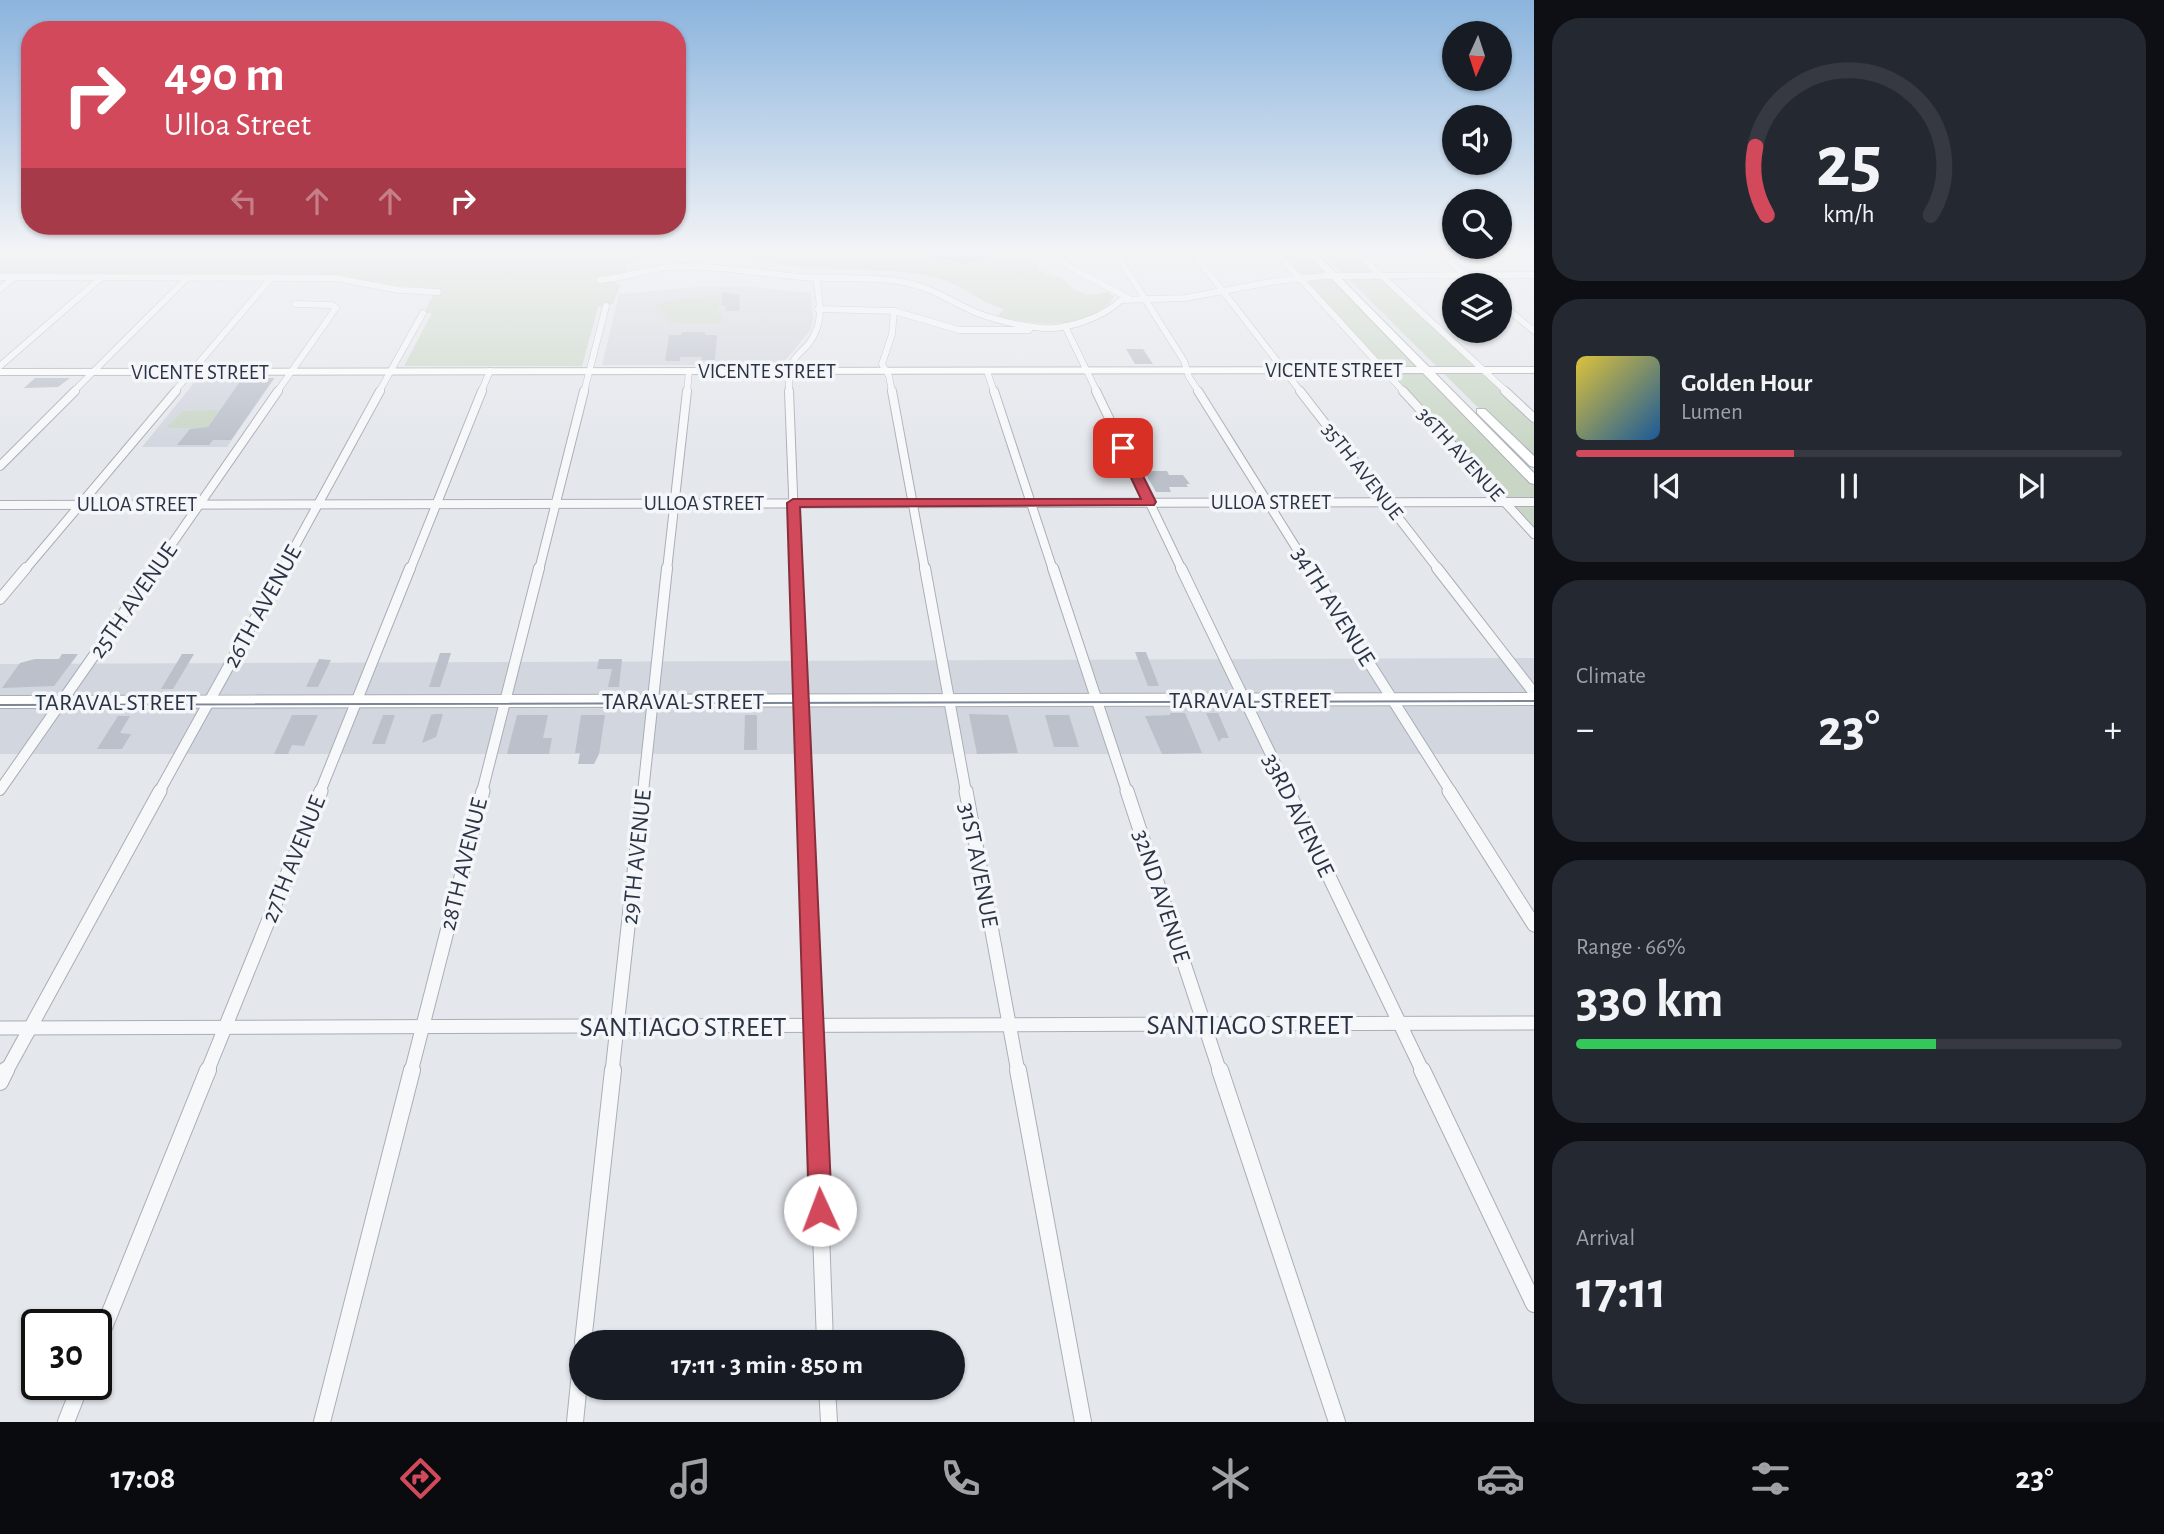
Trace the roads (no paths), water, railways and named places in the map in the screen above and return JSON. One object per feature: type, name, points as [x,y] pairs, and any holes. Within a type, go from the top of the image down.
[{"type":"street","points":[[0,366],[57,316]]},
{"type":"street","points":[[0,466],[149,316]]},
{"type":"street","points":[[0,599],[239,316]]},
{"type":"street","name":"25TH AVENUE","points":[[0,790],[328,316]]},
{"type":"street","name":"26TH AVENUE","points":[[0,1082],[422,316]]},
{"type":"street","name":"28TH AVENUE","points":[[322,1422],[603,316]]},
{"type":"street","points":[[818,316],[817,330],[793,359],[789,371],[825,1330]]},
{"type":"street","name":"31ST AVENUE","points":[[894,316],[892,334],[882,364],[886,371],[912,503],[1083,1422]]},
{"type":"street","points":[[910,316],[962,331],[1065,326],[1098,316]]},
{"type":"street","points":[[990,316],[1045,328]]},
{"type":"street","name":"34TH AVENUE","points":[[1156,316],[1268,502],[1534,925]]},
{"type":"street","name":"35TH AVENUE","points":[[1242,316],[1534,692]]},
{"type":"street","name":"36TH AVENUE","points":[[1335,316],[1534,534]]},
{"type":"street","points":[[1373,316],[1534,480]]},
{"type":"street","points":[[1386,316],[1534,463]]},
{"type":"street","points":[[1425,316],[1534,418]]},
{"type":"street","points":[[1516,316],[1534,331]]},
{"type":"street","name":"33RD AVENUE","points":[[1065,326],[1534,1304]]},
{"type":"street","name":"32ND AVENUE","points":[[987,370],[1337,1422]]},
{"type":"street","name":"VICENTE STREET","points":[[0,372],[1534,370]]},
{"type":"street","name":"27TH AVENUE","points":[[111,1309],[491,371]]},
{"type":"street","name":"29TH AVENUE","points":[[584,1330],[689,371]]},
{"type":"street","name":"ULLOA STREET","points":[[0,505],[1534,502]]},
{"type":"street","name":"TARAVAL STREET","points":[[0,702],[1534,699]]},
{"type":"street","name":"SANTIAGO STREET","points":[[0,1028],[1534,1023]]},
{"type":"street","points":[[66,1422],[75,1400]]},
{"type":"street","points":[[575,1422],[577,1400]]},
{"type":"street","points":[[827,1400],[828,1422]]},
{"type":"tram line","points":[[0,705],[1534,701]]}]
